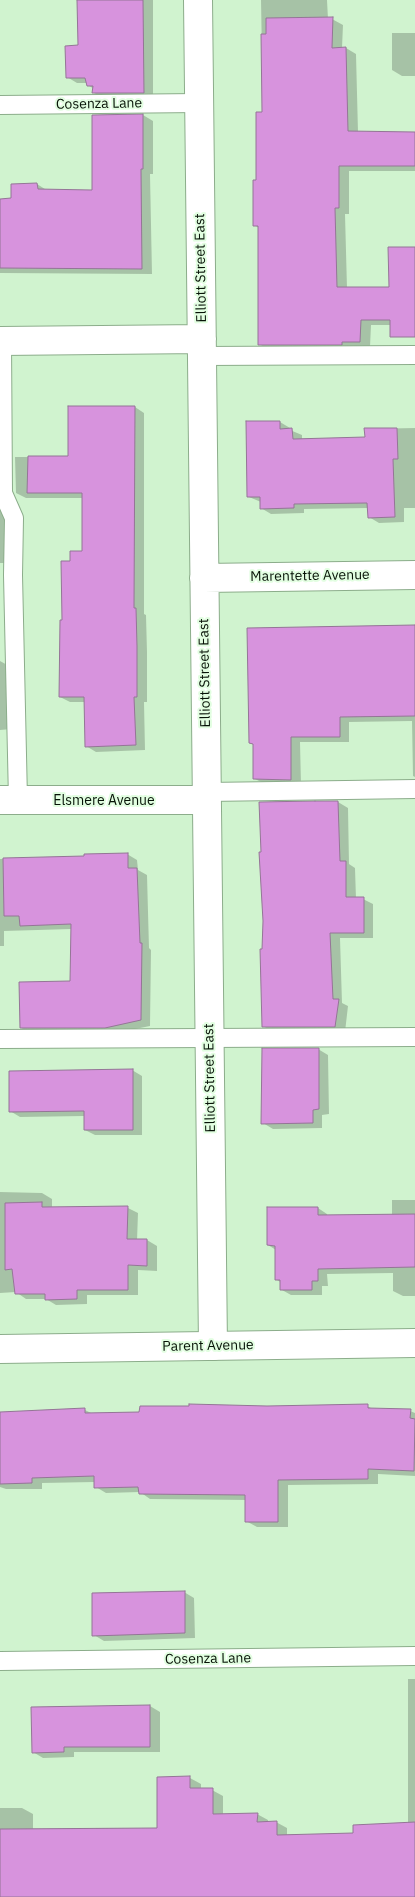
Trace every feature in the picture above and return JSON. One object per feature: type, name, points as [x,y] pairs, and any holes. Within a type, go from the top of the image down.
[{"type":"street","name":"Elliott Street East","points":[[198,0],[213,1346]]},
{"type":"street","points":[[1,341],[202,348]]},
{"type":"street","name":"Marentette Avenue","points":[[204,578],[415,575]]},
{"type":"street","name":"Elsmere Avenue","points":[[9,800],[207,796]]},
{"type":"street","name":"Parent Avenue","points":[[0,1349],[415,1343]]},
{"type":"lane","name":"Cosenza Lane","points":[[0,105],[199,103]]},
{"type":"lane","points":[[1,341],[3,493],[14,518],[7,575],[9,800]]},
{"type":"lane","points":[[202,348],[415,355]]},
{"type":"lane","points":[[207,796],[415,789]]},
{"type":"lane","points":[[0,1039],[415,1037]]},
{"type":"lane","name":"Cosenza Lane","points":[[0,1661],[415,1656]]},
{"type":"building","points":[[77,0],[143,0],[144,93],[92,93],[93,86],[87,86],[85,78],[66,78],[65,46],[78,45]]},
{"type":"building","points":[[333,17],[332,48],[346,47],[348,131],[415,132],[415,166],[339,166],[339,208],[335,208],[337,287],[389,287],[388,247],[415,247],[415,337],[390,337],[390,320],[361,320],[360,342],[342,342],[342,345],[258,345],[258,226],[253,226],[253,180],[256,180],[256,112],[262,112],[261,34],[266,34],[266,18]]},
{"type":"building","points":[[143,114],[143,169],[141,169],[142,269],[0,268],[0,199],[11,198],[11,184],[37,183],[38,189],[92,190],[92,115]]},
{"type":"building","points":[[68,406],[135,406],[134,608],[136,608],[137,697],[134,697],[136,745],[85,747],[84,697],[59,697],[60,620],[62,620],[61,561],[70,561],[70,551],[82,551],[82,493],[27,493],[28,456],[68,456]]},
{"type":"building","points":[[246,421],[280,421],[280,429],[292,428],[293,439],[365,437],[364,428],[397,428],[398,459],[393,459],[395,517],[368,518],[367,503],[294,504],[294,508],[260,509],[260,497],[247,497]]},
{"type":"building","points":[[415,625],[415,716],[340,717],[340,737],[291,737],[291,780],[253,779],[253,744],[249,743],[247,628]]},
{"type":"building","points":[[338,801],[340,861],[346,861],[346,897],[364,897],[364,933],[330,933],[333,999],[339,999],[335,1027],[262,1027],[260,949],[262,949],[263,921],[259,852],[261,852],[259,802]]},
{"type":"building","points":[[128,853],[128,868],[137,868],[140,943],[142,943],[141,1020],[105,1028],[20,1028],[19,982],[70,981],[71,924],[20,926],[19,916],[4,916],[3,858]]},
{"type":"building","points":[[262,1048],[319,1048],[319,1109],[313,1110],[313,1123],[261,1124]]},
{"type":"building","points":[[133,1069],[133,1130],[84,1130],[84,1111],[9,1112],[9,1071]]},
{"type":"building","points":[[42,1202],[42,1207],[128,1206],[127,1239],[147,1239],[147,1266],[128,1265],[128,1290],[77,1290],[77,1299],[45,1300],[45,1294],[15,1294],[12,1269],[5,1270],[5,1203]]},
{"type":"building","points":[[267,1207],[318,1207],[318,1215],[415,1214],[415,1267],[318,1269],[318,1281],[312,1281],[312,1290],[280,1290],[280,1280],[275,1280],[275,1246],[267,1245]]},
{"type":"building","points":[[189,1404],[267,1406],[368,1404],[368,1408],[411,1409],[410,1418],[415,1419],[414,1471],[368,1469],[368,1479],[278,1480],[278,1522],[245,1522],[245,1495],[139,1494],[138,1487],[94,1488],[94,1476],[32,1478],[32,1483],[0,1484],[0,1412],[85,1408],[85,1413],[139,1412],[140,1406],[189,1406]]},
{"type":"building","points":[[185,1591],[185,1633],[92,1636],[92,1593]]},
{"type":"building","points":[[150,1705],[150,1747],[64,1747],[64,1752],[32,1753],[31,1707]]},
{"type":"building","points":[[190,1776],[190,1788],[213,1788],[213,1814],[258,1813],[257,1822],[277,1821],[277,1835],[353,1833],[353,1825],[415,1822],[415,1897],[0,1897],[0,1829],[157,1828],[157,1777]]}]
